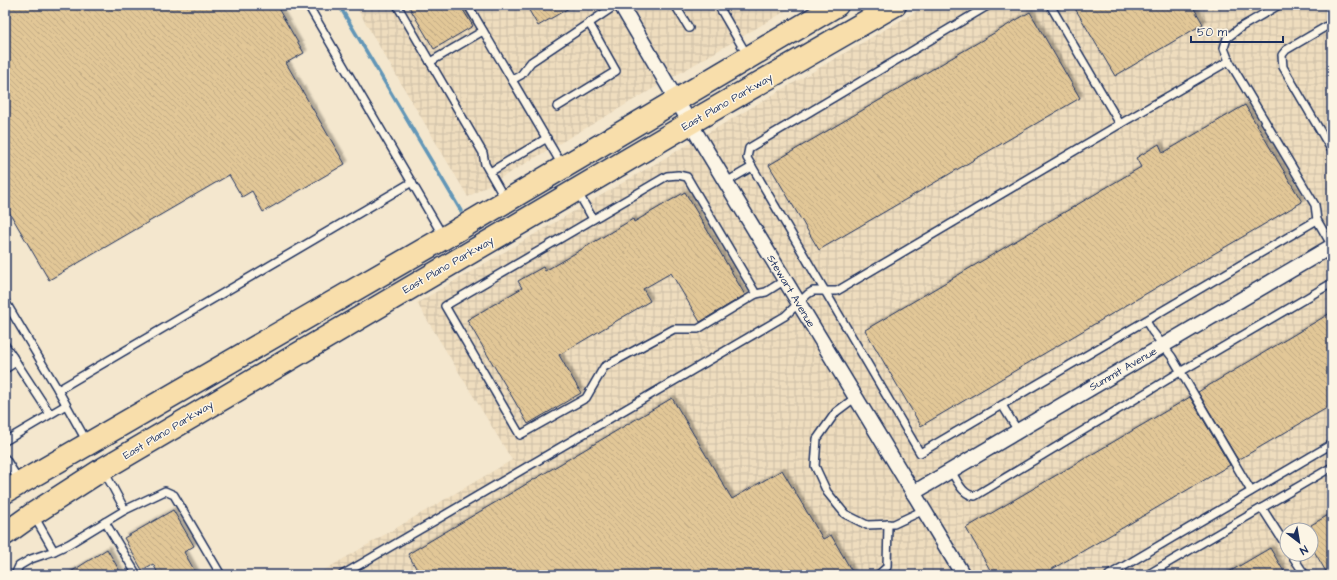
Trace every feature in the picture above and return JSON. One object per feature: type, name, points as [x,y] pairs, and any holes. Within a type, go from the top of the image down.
[{"type":"main road","points":[[13,488],[444,238],[563,166],[837,5]]},
{"type":"main road","name":"East Plano Parkway","points":[[5,534],[103,469],[690,123],[895,5]]},
{"type":"main road","points":[[563,166],[576,191]]},
{"type":"main road","points":[[506,201],[519,224]]},
{"type":"main road","points":[[444,238],[457,260]]},
{"type":"main road","points":[[88,444],[103,469]]},
{"type":"street","name":"Stewart Avenue","points":[[621,5],[690,123],[964,575]]},
{"type":"street","name":"Summit Avenue","points":[[913,493],[1332,246]]},
{"type":"lane","points":[[308,5],[444,238]]},
{"type":"lane","points":[[397,5],[483,152],[485,164],[506,201]]},
{"type":"lane","points":[[468,5],[563,166]]},
{"type":"lane","points":[[512,80],[521,75],[531,62],[616,5]]},
{"type":"lane","points":[[675,5],[689,28]]},
{"type":"lane","points":[[718,5],[748,57]]},
{"type":"lane","points":[[989,5],[749,148],[747,158],[920,453],[1317,220]]},
{"type":"lane","points":[[1050,5],[1120,124]]},
{"type":"lane","points":[[1278,5],[1241,27],[1227,38],[1224,48],[1229,61],[1315,205],[1317,220],[1332,246]]},
{"type":"lane","points":[[557,107],[616,71],[589,23]]},
{"type":"lane","points":[[1332,23],[1286,50],[1282,55],[1283,67],[1332,151]]},
{"type":"lane","points":[[430,62],[483,30]]},
{"type":"lane","points":[[342,575],[785,316],[813,291],[837,291],[1229,61]]},
{"type":"lane","points":[[490,172],[547,138]]},
{"type":"lane","points":[[726,182],[752,167]]},
{"type":"lane","points":[[756,294],[687,177],[678,175],[667,176],[445,306],[520,435],[586,398],[604,367],[674,329],[698,329],[756,294],[766,292],[785,280]]},
{"type":"lane","points":[[58,390],[412,182]]},
{"type":"lane","points":[[576,191],[593,219]]},
{"type":"lane","points":[[950,471],[964,491],[975,496],[1180,372],[1332,283]]},
{"type":"lane","points":[[5,301],[88,444]]},
{"type":"lane","points":[[1146,320],[1172,357],[1251,491]]},
{"type":"lane","points":[[5,362],[9,352]]},
{"type":"lane","points":[[5,369],[9,352]]},
{"type":"lane","points":[[9,352],[50,414]]},
{"type":"lane","points":[[856,397],[836,412],[817,439],[815,466],[827,492],[844,514],[867,525],[894,524],[924,510]]},
{"type":"lane","points":[[5,441],[66,405]]},
{"type":"lane","points":[[1002,405],[1018,431]]},
{"type":"lane","points":[[1109,575],[1332,444]]},
{"type":"lane","points":[[5,458],[13,488]]},
{"type":"lane","points":[[1147,575],[1332,467]]},
{"type":"lane","points":[[103,469],[125,510]]},
{"type":"lane","points":[[15,575],[19,566],[25,562],[69,544],[125,510],[165,491],[174,496],[221,575]]},
{"type":"lane","points":[[1262,508],[1279,535]]},
{"type":"lane","points":[[33,514],[54,551]]},
{"type":"lane","points":[[105,522],[137,575]]},
{"type":"lane","points":[[878,575],[887,567],[888,524]]},
{"type":"lane","points":[[1296,562],[1305,575]]},
{"type":"shaded area","points":[[355,5],[796,5],[468,197]]},
{"type":"shaded area","points":[[927,5],[1332,5],[1332,575],[316,575],[512,460],[417,303]]},
{"type":"building","points":[[5,5],[276,5],[304,53],[286,63],[345,164],[263,212],[252,191],[242,197],[229,175],[49,280],[5,205]]},
{"type":"building","points":[[408,5],[460,5],[473,26],[434,49]]},
{"type":"building","points":[[526,5],[574,5],[538,26]]},
{"type":"building","points":[[1073,5],[1192,5],[1203,24],[1115,76]]},
{"type":"building","points":[[1030,12],[1080,98],[819,250],[769,165]]},
{"type":"building","points":[[1245,105],[1302,202],[921,426],[865,330],[1141,167],[1136,158],[1159,144],[1163,153]]},
{"type":"building","points":[[685,192],[745,295],[700,322],[671,273],[643,289],[650,301],[559,355],[581,393],[528,424],[467,320],[522,288],[518,281],[543,267],[545,271],[633,219],[634,222]]},
{"type":"building","points":[[1332,312],[1332,405],[1238,460],[1198,392]]},
{"type":"building","points":[[1190,397],[1230,465],[1042,575],[993,575],[966,528]]},
{"type":"building","points":[[672,398],[732,499],[782,470],[823,539],[831,535],[854,575],[420,575],[408,554]]},
{"type":"building","points":[[173,510],[194,546],[184,552],[197,575],[159,575],[153,564],[142,570],[124,538]]},
{"type":"building","points":[[1332,513],[1332,575],[1328,575],[1319,560],[1319,522],[1316,522]]},
{"type":"building","points":[[1270,548],[1286,575],[1224,575]]},
{"type":"building","points":[[107,549],[122,575],[109,575],[106,571],[98,575],[66,575]]},
{"type":"waterway","points":[[339,5],[461,211]]}]
